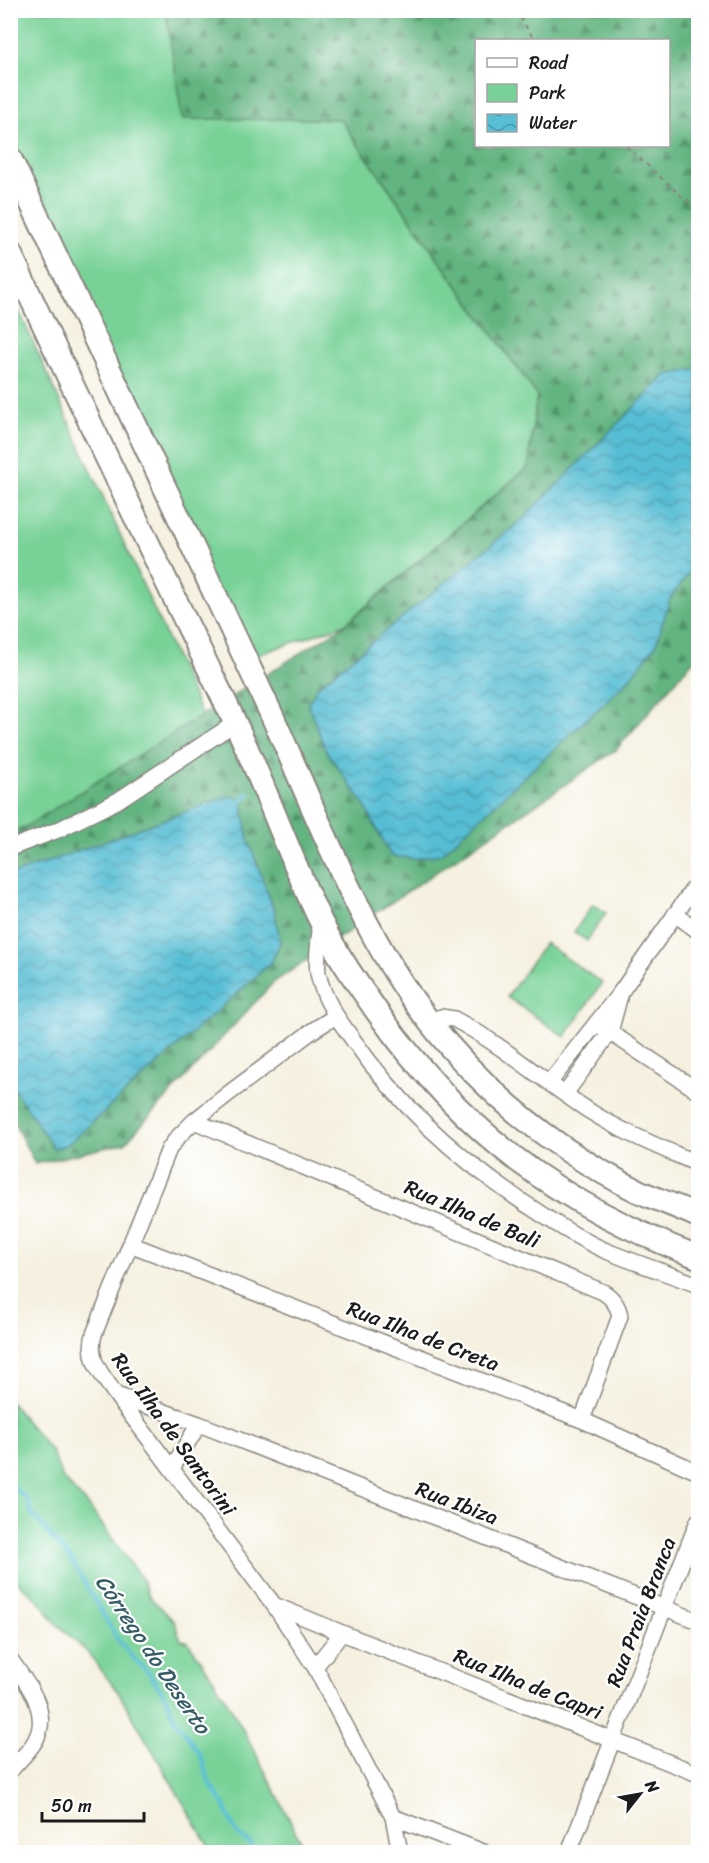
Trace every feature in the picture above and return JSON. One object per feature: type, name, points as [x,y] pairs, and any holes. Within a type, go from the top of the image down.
[{"type":"main road","points":[[10,158],[241,648],[325,835],[400,980],[429,1022],[488,1088],[538,1130],[597,1169],[640,1191],[699,1216]]},
{"type":"main road","points":[[10,253],[235,723],[321,923],[348,971],[402,1046],[434,1084],[471,1122],[508,1155],[591,1208],[641,1234],[699,1257]]},
{"type":"street","points":[[10,848],[58,830],[117,801],[235,723]]},
{"type":"street","points":[[549,1083],[620,993],[699,882]]},
{"type":"street","points":[[675,914],[699,931]]},
{"type":"street","points":[[321,923],[318,973],[336,1016],[367,1060],[396,1095],[453,1150],[487,1178],[562,1227],[604,1250],[699,1285]]},
{"type":"street","points":[[565,1094],[609,1032],[620,993]]},
{"type":"street","name":"Rua Ilha de Santorini","points":[[336,1016],[312,1030],[194,1121],[169,1149],[92,1343],[91,1353],[95,1365],[116,1395],[274,1605],[315,1667],[393,1817],[400,1852]]},
{"type":"street","points":[[429,1022],[441,1017],[454,1019],[592,1113],[639,1138],[699,1164]]},
{"type":"street","points":[[596,1023],[699,1091]]},
{"type":"street","name":"Rua Ilha de Bali","points":[[194,1121],[610,1296],[620,1316],[582,1420]]},
{"type":"street","name":"Rua Ilha de Creta","points":[[130,1245],[582,1420],[699,1472]]},
{"type":"street","name":"Rua Ibiza","points":[[116,1395],[199,1424],[699,1621]]},
{"type":"street","points":[[172,1468],[199,1424]]},
{"type":"street","name":"Rua Praia Branca","points":[[569,1852],[699,1521]]},
{"type":"street","name":"Rua Ilha de Capri","points":[[274,1605],[699,1774]]},
{"type":"street","points":[[315,1667],[342,1633]]},
{"type":"street","points":[[10,1659],[33,1693],[42,1726],[35,1742],[10,1771]]},
{"type":"street","points":[[393,1817],[483,1852]]},
{"type":"path","points":[[515,10],[534,39]]},
{"type":"path","points":[[627,147],[699,211]]},
{"type":"green space","points":[[10,11],[166,11],[183,119],[340,119],[537,395],[528,467],[345,624],[246,659],[11,160]]},
{"type":"green space","points":[[166,11],[698,11],[698,655],[616,750],[273,983],[125,1143],[35,1164],[11,1117],[11,836],[345,625],[528,467],[537,395],[340,119],[182,119]]},
{"type":"green space","points":[[10,291],[208,729],[57,818],[11,831]]},
{"type":"green space","points":[[593,904],[606,913],[587,941],[574,932]]},
{"type":"green space","points":[[545,943],[602,983],[565,1037],[507,997]]},
{"type":"green space","points":[[11,1403],[52,1452],[63,1479],[87,1504],[142,1579],[148,1595],[174,1621],[181,1640],[187,1641],[204,1664],[261,1764],[300,1840],[302,1852],[212,1852],[118,1692],[88,1653],[56,1623],[40,1602],[11,1576]]},
{"type":"water","points":[[698,369],[698,561],[670,599],[656,645],[626,683],[441,854],[415,859],[391,856],[363,803],[325,749],[308,704],[318,686],[523,519],[666,375]]},
{"type":"water","points":[[229,796],[242,799],[249,842],[275,913],[280,943],[271,963],[68,1144],[54,1149],[11,1085],[11,875]]},
{"type":"waterway","points":[[239,803],[249,793]]},
{"type":"waterway","name":"Córrego do Deserto","points":[[10,1482],[27,1499],[32,1514],[72,1561],[118,1640],[148,1672],[163,1693],[176,1721],[200,1754],[209,1782],[225,1806],[233,1826],[239,1836],[251,1844],[254,1852]]}]
